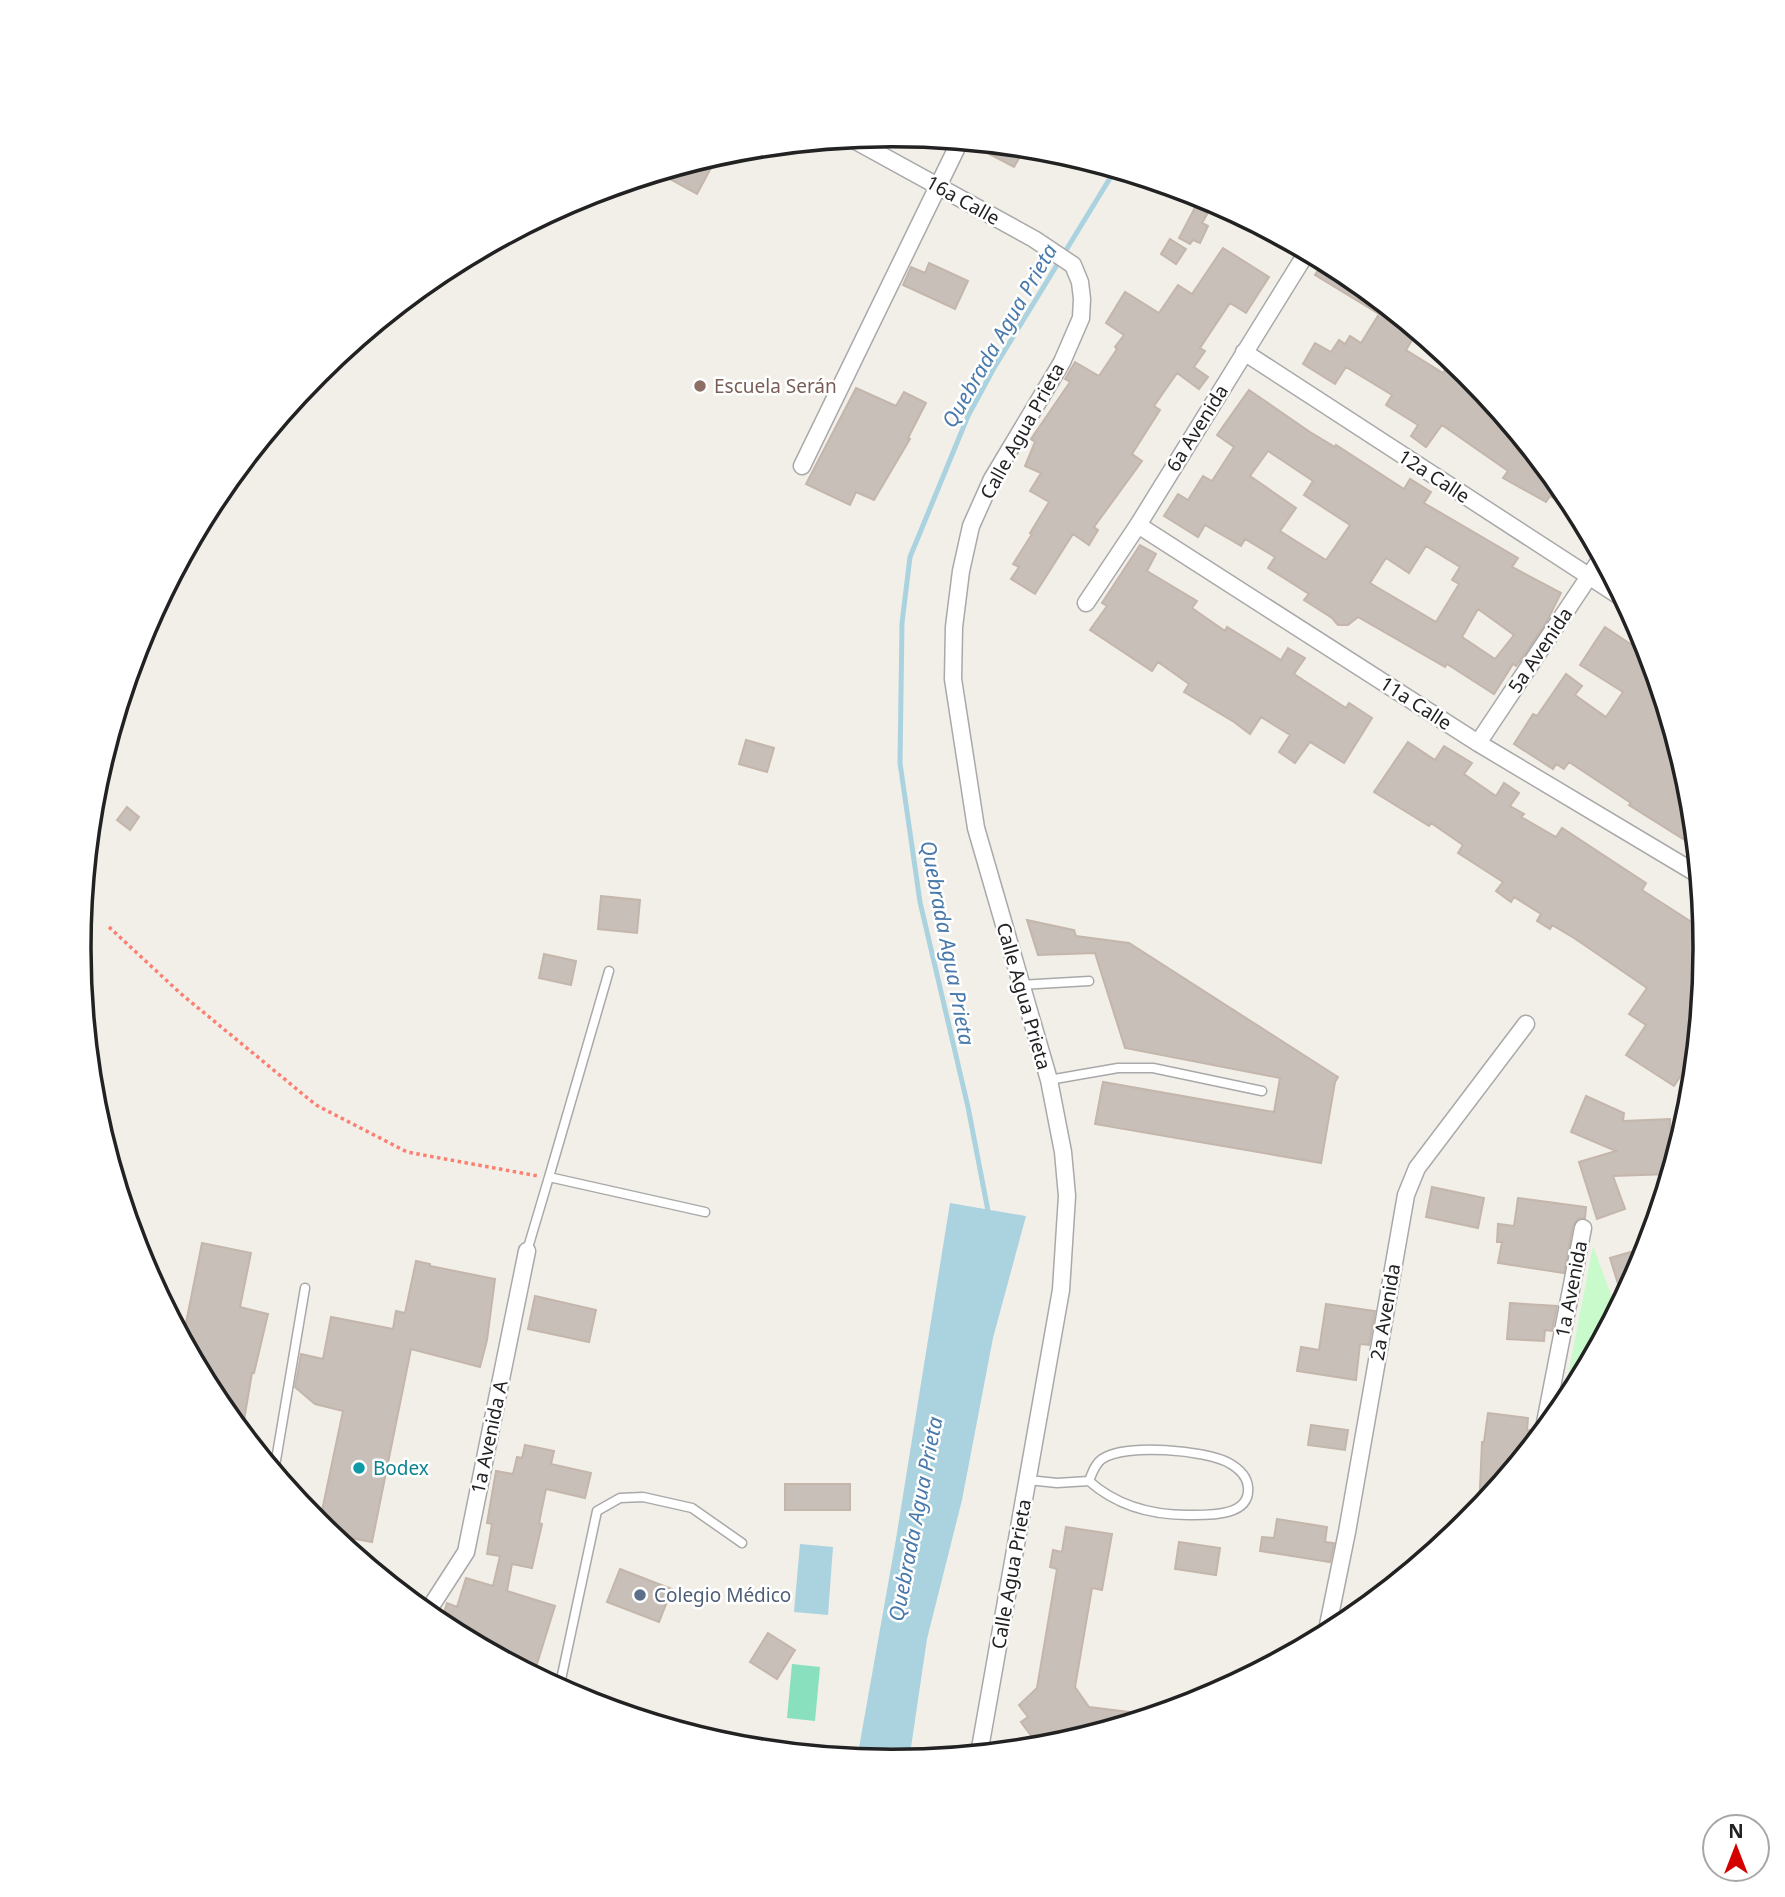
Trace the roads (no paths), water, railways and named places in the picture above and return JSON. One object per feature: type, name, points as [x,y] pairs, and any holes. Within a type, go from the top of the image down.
[{"type":"street","name":"16a Calle","points":[[868,148],[1034,239],[1073,265]]},
{"type":"street","points":[[802,466],[955,150]]},
{"type":"street","name":"6a Avenida","points":[[1086,603],[1138,525],[1302,260]]},
{"type":"street","name":"Calle Agua Prieta","points":[[981,1745],[1061,1290],[1067,1196],[1063,1152],[1049,1080],[976,828],[953,679],[954,627],[961,571],[971,526],[992,479],[1062,362],[1081,317],[1080,282],[1073,265]]},
{"type":"street","name":"12a Calle","points":[[1244,352],[1609,589]]},
{"type":"street","name":"11a Calle","points":[[1138,525],[1478,743],[1689,869]]},
{"type":"street","name":"5a Avenida","points":[[1478,743],[1596,566]]},
{"type":"street","name":"2a Avenida","points":[[1329,1621],[1406,1195],[1417,1168],[1526,1024]]},
{"type":"street","name":"1a Avenida","points":[[1548,1409],[1583,1228]]},
{"type":"street","name":"1a Avenida A","points":[[432,1604],[466,1552],[527,1251]]},
{"type":"lane","points":[[527,1251],[610,971]]},
{"type":"lane","points":[[1020,985],[1089,981]]},
{"type":"lane","points":[[1049,1080],[1118,1068],[1153,1068],[1262,1091]]},
{"type":"lane","points":[[549,1178],[705,1212]]},
{"type":"lane","points":[[276,1460],[305,1288]]},
{"type":"lane","points":[[1028,1480],[1057,1483],[1089,1481],[1101,1492],[1119,1502],[1141,1510],[1182,1515],[1227,1512],[1241,1506],[1248,1494],[1248,1484],[1241,1470],[1227,1461],[1184,1452],[1121,1452],[1102,1458],[1093,1469],[1089,1481]]},
{"type":"lane","points":[[561,1678],[597,1510],[620,1498],[643,1497],[692,1508],[742,1543]]},
{"type":"water","points":[[950,1203],[1026,1216],[993,1338],[962,1500],[927,1639],[911,1749],[859,1749],[896,1539]]},
{"type":"water","points":[[800,1544],[833,1547],[828,1615],[794,1612]]},
{"type":"waterway","name":"Quebrada Agua Prieta","points":[[989,1216],[968,1107],[920,902],[900,763],[902,623],[910,557],[968,416],[994,368],[1111,177]]},
{"type":"place","name":"Escuela Serán","points":[[700,386]]},
{"type":"place","name":"Bodex","points":[[359,1468]]},
{"type":"place","name":"Colegio Médico","points":[[640,1595]]}]
